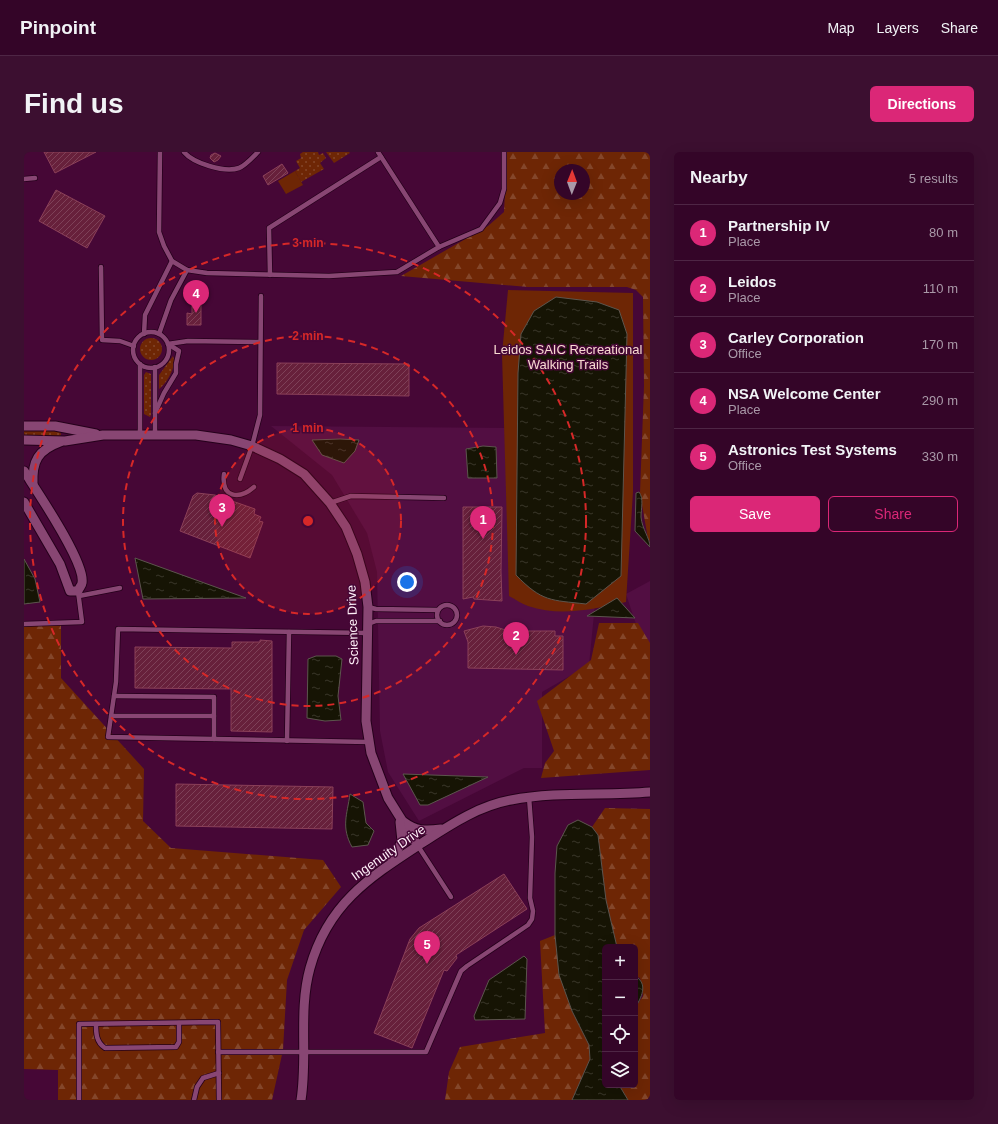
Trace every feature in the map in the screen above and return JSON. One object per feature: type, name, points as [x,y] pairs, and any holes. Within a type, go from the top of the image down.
[{"type":"street","name":"Science Drive","points":[[24,426],[55,426],[103,435],[196,435],[231,440],[252,446],[280,459],[304,474],[330,502],[346,527],[357,554],[365,582],[368,607],[366,721],[369,742],[380,782],[418,846]]},
{"type":"street","name":"Science Drive","points":[[24,440],[65,441],[103,435]]},
{"type":"street","points":[[33,485],[33,471],[39,456],[49,446],[65,441]]},
{"type":"street","points":[[24,471],[71,548],[80,570],[82,582],[78,594],[70,591],[60,564],[24,502]]},
{"type":"street","name":"Ingenuity Drive","points":[[301,1100],[306,984],[320,942],[343,904],[363,884],[444,828],[484,808],[506,801],[529,797],[650,792]]},
{"type":"street","points":[[400,818],[412,828],[421,830],[444,828]]},
{"type":"street","points":[[390,864],[402,841],[400,818]]},
{"type":"lane","points":[[160,152],[159,232],[172,261],[187,270],[207,274],[329,276],[397,272],[439,247],[481,229],[500,203],[504,190],[504,152]]},
{"type":"lane","points":[[184,152],[188,157],[203,164],[225,169],[240,168],[258,152]]},
{"type":"lane","points":[[378,152],[439,247]]},
{"type":"lane","points":[[270,275],[269,228],[381,157]]},
{"type":"lane","points":[[24,179],[34,178]]},
{"type":"lane","points":[[144,334],[145,315],[172,261]]},
{"type":"lane","points":[[101,267],[102,340],[120,341],[134,346]]},
{"type":"lane","points":[[159,334],[163,319],[171,300],[187,270]]},
{"type":"lane","points":[[240,479],[252,446],[260,415],[261,296]]},
{"type":"lane","points":[[155,413],[164,393],[176,373],[176,364],[179,351],[168,344],[159,334],[149,332],[144,334],[136,341],[134,346],[134,356],[140,364],[150,368],[155,367],[165,361],[168,356],[168,344]]},
{"type":"lane","points":[[168,344],[188,341],[260,342]]},
{"type":"lane","points":[[140,364],[140,436]]},
{"type":"lane","points":[[155,367],[155,436]]},
{"type":"lane","points":[[224,474],[225,487],[229,493],[235,496],[243,495],[254,487]]},
{"type":"lane","points":[[330,502],[351,496],[444,498]]},
{"type":"lane","points":[[24,624],[82,622],[78,594],[120,588]]},
{"type":"lane","points":[[447,604],[453,607],[457,612],[456,619],[451,624],[445,624],[440,621],[437,616],[438,610],[441,606],[447,604]]},
{"type":"lane","points":[[368,607],[376,609],[438,610]]},
{"type":"lane","points":[[369,742],[108,737],[118,655],[118,629],[289,632],[368,629],[376,621],[440,621]]},
{"type":"lane","points":[[287,740],[289,632]]},
{"type":"lane","points":[[114,696],[214,697],[214,739]]},
{"type":"lane","points":[[111,716],[214,716]]},
{"type":"lane","points":[[218,1052],[420,1054],[427,1052],[461,971],[531,921],[533,914],[530,898],[532,837],[529,797]]},
{"type":"lane","points":[[418,846],[451,897]]},
{"type":"lane","points":[[79,1100],[79,1024],[218,1022],[219,1100]]},
{"type":"lane","points":[[96,1024],[97,1038],[101,1045],[105,1048],[176,1047],[179,1042],[179,1023]]},
{"type":"lane","points":[[194,1100],[197,1087],[203,1078],[219,1073]]},
{"type":"shaded area","points":[[271,426],[521,428],[595,604],[589,665],[542,692],[542,768],[524,768],[419,821],[388,772],[380,731],[377,572],[367,533],[332,475]]},
{"type":"shaded area","points":[[650,581],[650,666],[626,594]]},
{"type":"green space","points":[[303,152],[318,152],[319,155],[323,153],[326,158],[320,163],[324,169],[301,182],[295,171],[300,168],[296,161],[301,158],[300,154]]},
{"type":"green space","points":[[326,152],[349,152],[350,153],[334,163]]},
{"type":"green space","points":[[507,152],[650,152],[650,541],[648,539],[640,493],[644,386],[643,297],[636,290],[627,287],[528,287],[401,276],[488,226],[504,212]]},
{"type":"green space","points":[[295,171],[303,185],[286,194],[278,181]]},
{"type":"green space","name":"Leidos SAIC Recreational Walking Trails","points":[[508,290],[633,293],[633,492],[626,602],[577,611],[553,611],[528,606],[509,596],[502,354]]},
{"type":"green space","points":[[151,338],[159,341],[162,349],[159,357],[151,360],[143,357],[140,349],[143,341]]},
{"type":"green space","points":[[173,356],[174,365],[165,383],[159,389],[159,375]]},
{"type":"green space","points":[[146,372],[151,374],[150,417],[144,414],[144,375]]},
{"type":"green space","points":[[24,430],[60,430],[61,435],[58,437],[24,436]]},
{"type":"green space","points":[[599,623],[638,623],[650,643],[650,770],[541,778],[545,763],[554,751],[537,701],[591,660]]},
{"type":"green space","points":[[61,624],[61,678],[144,769],[143,821],[171,848],[323,860],[341,887],[304,930],[287,980],[283,1050],[272,1100],[58,1100],[58,1070],[24,1069],[24,626]]},
{"type":"green space","points":[[605,808],[650,809],[650,1100],[628,1100],[621,1088],[638,1088],[638,1004],[643,996],[640,978],[638,977],[638,944],[616,944],[606,900],[598,835],[592,827]]},
{"type":"green space","points":[[555,935],[560,975],[572,1011],[589,1045],[590,1059],[572,1100],[445,1100],[449,1072],[460,1047],[545,1033],[540,941]]},
{"type":"water","name":"Leidos SAIC Recreational Walking Trails","points":[[556,297],[597,302],[619,310],[627,334],[621,576],[586,604],[564,602],[540,595],[516,575],[518,373],[521,334],[534,311]]},
{"type":"water","points":[[312,440],[359,440],[355,451],[344,463],[322,455]]},
{"type":"water","points":[[483,446],[496,447],[497,478],[468,478],[466,449]]},
{"type":"water","points":[[639,492],[642,500],[641,517],[650,547],[635,531],[636,493]]},
{"type":"water","points":[[135,558],[246,598],[143,599]]},
{"type":"water","points":[[24,559],[35,579],[40,602],[24,604]]},
{"type":"water","points":[[617,598],[635,618],[587,616]]},
{"type":"water","points":[[316,656],[336,656],[342,659],[338,696],[341,720],[325,721],[307,718],[308,659]]},
{"type":"water","points":[[403,774],[488,777],[428,805],[420,805]]},
{"type":"water","points":[[350,794],[363,802],[366,823],[374,831],[368,845],[352,847],[349,840],[346,827],[346,815]]},
{"type":"water","points":[[578,820],[592,827],[598,835],[606,900],[616,944],[602,944],[602,1088],[621,1088],[628,1100],[572,1100],[590,1059],[589,1045],[572,1011],[559,975],[555,935],[555,873],[557,846],[568,825]]},
{"type":"water","points":[[524,956],[527,959],[525,1019],[475,1020],[474,1016],[489,980]]},
{"type":"water","points":[[638,978],[643,987],[638,1003]]},
{"type":"building","points":[[44,152],[96,152],[55,173]]},
{"type":"building","points":[[215,153],[221,156],[214,162],[210,158],[211,155]]},
{"type":"building","points":[[282,164],[288,173],[268,185],[263,176]]},
{"type":"building","points":[[56,190],[105,216],[87,248],[39,221]]},
{"type":"building","points":[[192,302],[201,302],[201,325],[187,325],[187,313],[192,314]]},
{"type":"building","points":[[277,363],[409,364],[409,396],[277,394]]},
{"type":"building","points":[[197,493],[215,495],[255,509],[254,514],[261,517],[259,521],[263,522],[250,558],[180,531],[193,496]]},
{"type":"building","points":[[463,507],[502,507],[502,601],[474,599],[473,597],[463,599]]},
{"type":"building","points":[[483,626],[496,627],[515,633],[515,631],[555,631],[555,636],[563,636],[563,670],[468,668],[468,642],[464,631]]},
{"type":"building","points":[[260,640],[272,641],[272,732],[231,731],[231,689],[135,688],[135,647],[232,648],[232,642],[260,642]]},
{"type":"building","points":[[176,784],[333,787],[332,829],[176,826]]},
{"type":"building","points":[[504,874],[527,909],[456,955],[457,958],[447,971],[444,970],[412,1048],[374,1033],[410,939],[419,928]]},
{"type":"place","name":"NSA Welcome Center","points":[[196,313]]},
{"type":"place","name":"Carley Corporation","points":[[222,527]]},
{"type":"place","name":"Partnership IV","points":[[483,539]]},
{"type":"place","name":"Leidos","points":[[516,655]]},
{"type":"place","name":"Astronics Test Systems","points":[[427,964]]}]
